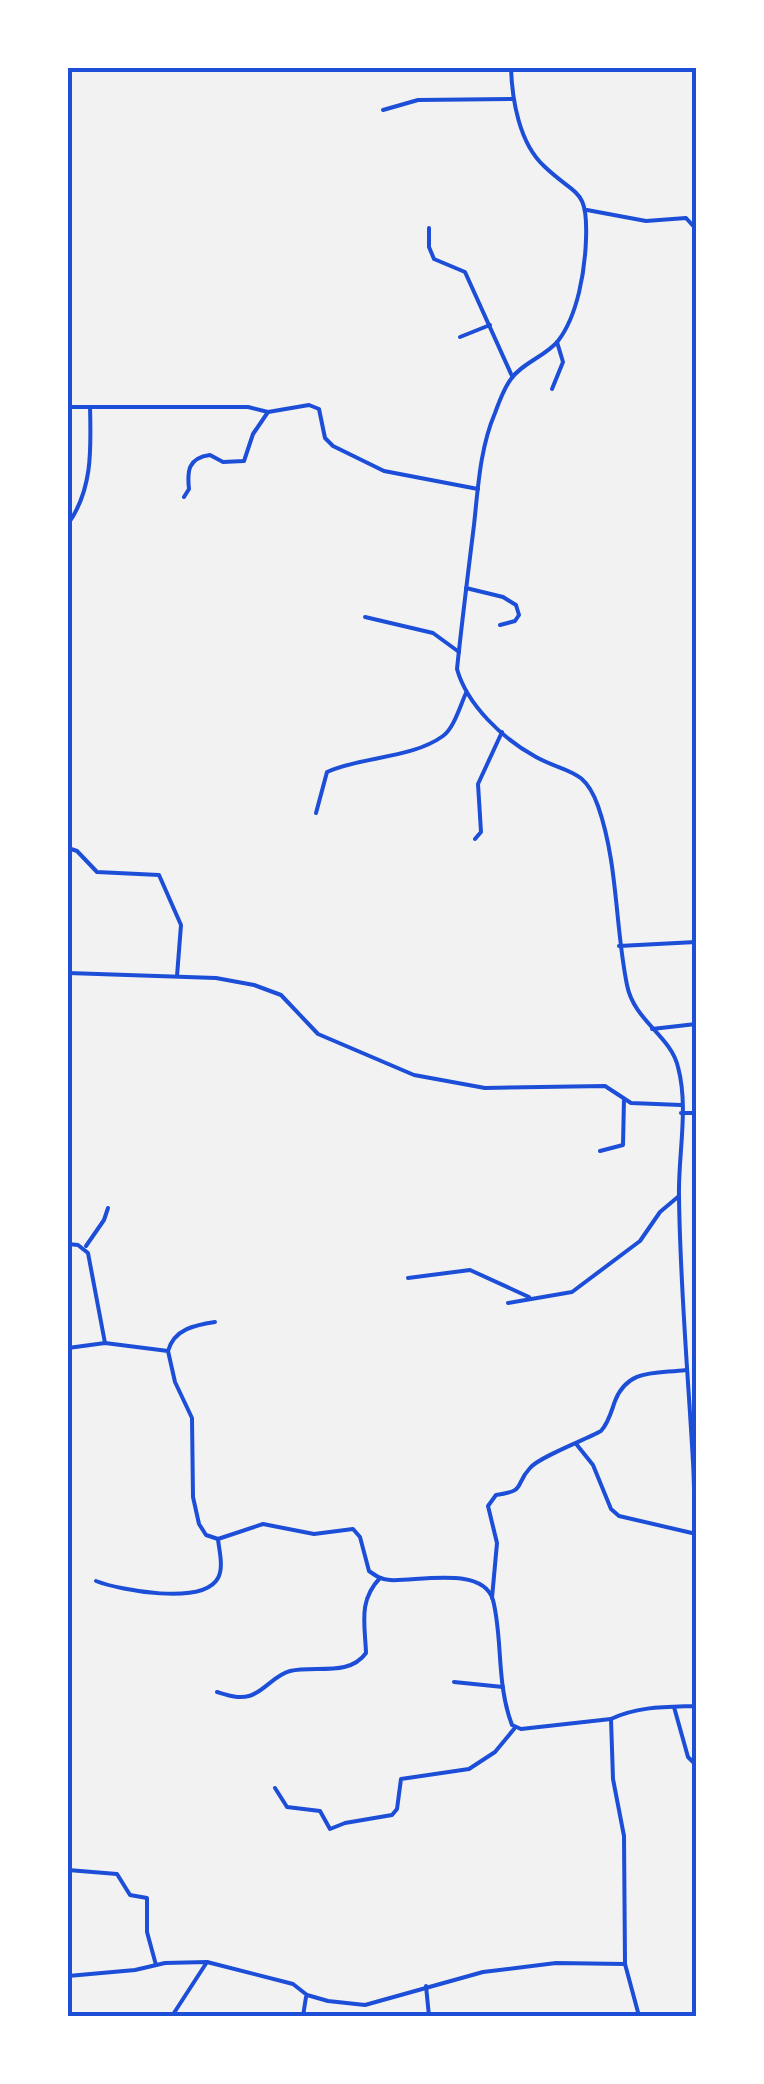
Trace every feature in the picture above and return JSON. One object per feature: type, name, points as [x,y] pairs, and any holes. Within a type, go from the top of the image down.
[{"type":"street","points":[[511,68],[512,98],[532,152],[543,166],[574,190],[586,210],[582,273],[573,308],[557,342],[512,376],[486,439],[457,669],[466,693],[502,732],[539,758],[582,776],[588,784],[610,854],[619,946],[629,996],[671,1050],[678,1066],[682,1105],[678,1196],[696,1568]]},
{"type":"street","points":[[383,110],[418,100],[512,98]]},
{"type":"street","points":[[586,210],[646,220],[686,218],[696,229]]},
{"type":"street","points":[[429,228],[434,259],[466,272],[512,376]]},
{"type":"street","points":[[460,338],[490,325]]},
{"type":"street","points":[[552,389],[563,362],[557,342]]},
{"type":"street","points":[[68,407],[248,407],[268,412],[317,407],[326,438],[333,446],[384,472],[478,489]]},
{"type":"street","points":[[68,524],[82,501],[86,485],[90,407]]},
{"type":"street","points":[[184,497],[190,489],[191,464],[210,454],[222,462],[244,461],[252,434],[268,412]]},
{"type":"street","points":[[466,588],[503,597],[516,605],[519,615],[500,625]]},
{"type":"street","points":[[365,617],[433,632],[459,652]]},
{"type":"street","points":[[316,813],[326,772],[443,736],[466,693]]},
{"type":"street","points":[[475,839],[481,832],[478,784],[502,732]]},
{"type":"street","points":[[68,848],[93,870],[104,874],[160,875],[182,925],[178,976]]},
{"type":"street","points":[[619,946],[696,942]]},
{"type":"street","points":[[68,973],[234,980],[272,992],[295,1007],[318,1034],[414,1074],[485,1088],[605,1086],[634,1103],[682,1105]]},
{"type":"street","points":[[651,1029],[696,1024]]},
{"type":"street","points":[[600,1151],[623,1146],[624,1098]]},
{"type":"street","points":[[681,1113],[696,1113]]},
{"type":"street","points":[[508,1302],[572,1292],[640,1240],[660,1212],[678,1196]]},
{"type":"street","points":[[105,1343],[84,1248],[108,1208]]},
{"type":"street","points":[[68,1244],[84,1248]]},
{"type":"street","points":[[408,1278],[470,1270],[534,1299]]},
{"type":"street","points":[[215,1322],[193,1325],[180,1332],[171,1340],[168,1351],[175,1382],[192,1418],[196,1512],[206,1536],[218,1539],[263,1524],[314,1534],[353,1528],[360,1536],[369,1571],[380,1578],[468,1580],[488,1591],[492,1598]]},
{"type":"street","points":[[68,1348],[105,1343],[168,1351]]},
{"type":"street","points":[[516,1728],[510,1720],[503,1687],[492,1598],[497,1543],[488,1506],[496,1495],[512,1494],[519,1488],[532,1464],[578,1446],[606,1425],[617,1396],[630,1378],[645,1372],[686,1370]]},
{"type":"street","points":[[578,1446],[588,1458],[611,1509],[619,1516],[696,1534]]},
{"type":"street","points":[[96,1581],[119,1590],[143,1593],[193,1591],[210,1586],[216,1582],[220,1569],[218,1539]]},
{"type":"street","points":[[217,1692],[250,1696],[289,1671],[347,1666],[363,1658],[364,1602],[380,1578]]},
{"type":"street","points":[[454,1682],[503,1687]]},
{"type":"street","points":[[275,1788],[286,1807],[322,1813],[330,1828],[392,1815],[397,1809],[401,1779],[459,1772],[482,1764],[516,1728],[696,1706]]},
{"type":"street","points":[[674,1707],[688,1757],[696,1765]]},
{"type":"street","points":[[611,1719],[613,1779],[624,1836],[625,1964],[639,2016]]},
{"type":"street","points":[[68,1870],[118,1874],[128,1892],[147,1898],[147,1932],[156,1966]]},
{"type":"street","points":[[68,1976],[207,1962],[293,1984],[306,1995],[328,2002],[365,2005],[426,1986],[510,1968],[591,1962],[625,1964]]},
{"type":"street","points":[[172,2016],[207,1962]]},
{"type":"street","points":[[426,1986],[428,2016]]},
{"type":"street","points":[[303,2016],[306,1995]]}]
